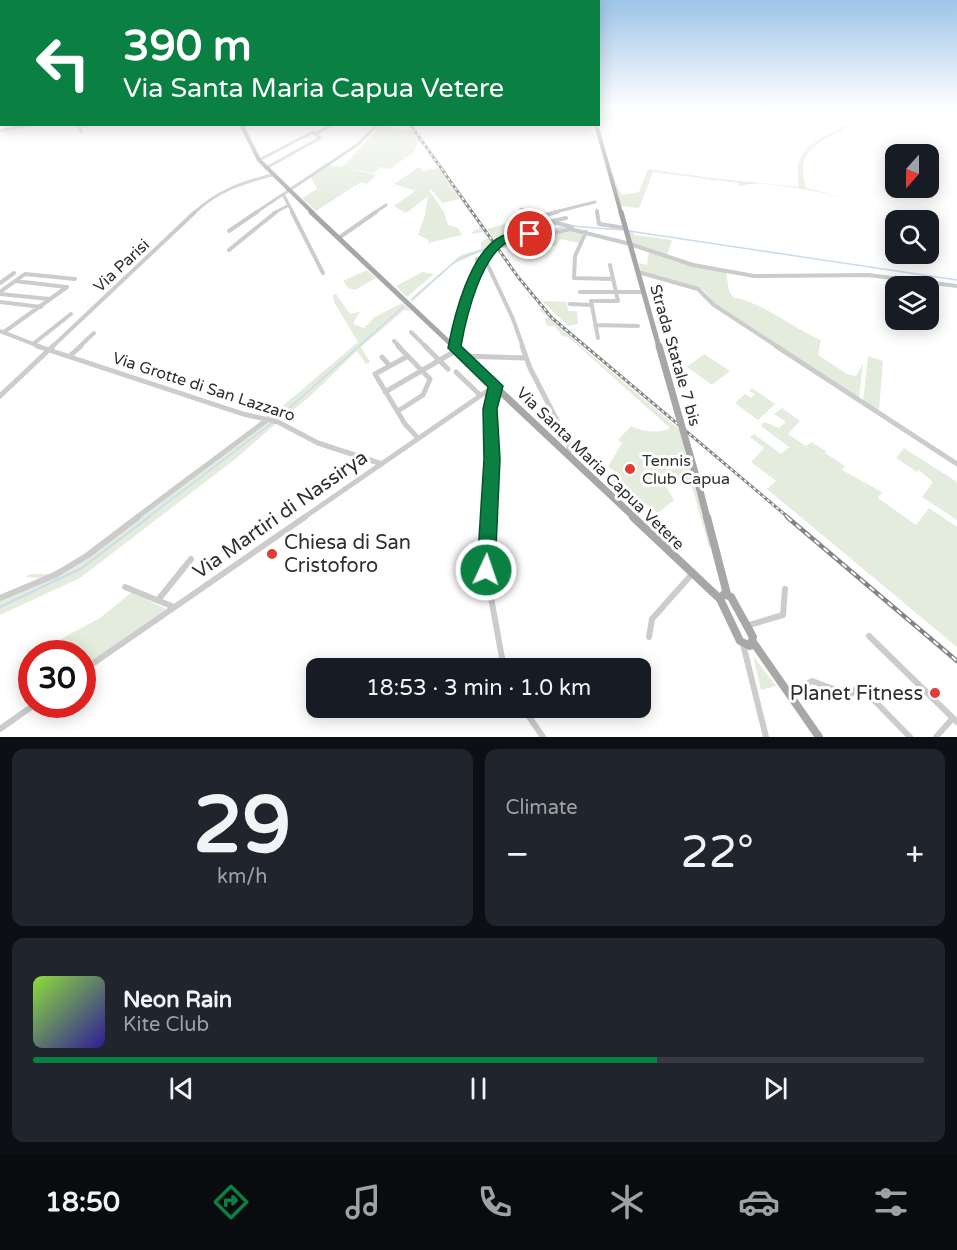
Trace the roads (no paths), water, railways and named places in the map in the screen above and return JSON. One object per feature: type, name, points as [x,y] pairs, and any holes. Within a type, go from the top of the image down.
[{"type":"main road","name":"Via Santa Maria Capua Vetere","points":[[250,142],[259,160],[286,191],[340,237],[692,574],[724,596]]},
{"type":"main road","name":"Strada Statale 7 bis","points":[[601,142],[698,483],[724,596]]},
{"type":"main road","points":[[724,596],[753,637],[748,643]]},
{"type":"main road","points":[[724,596],[748,643],[790,694],[819,737]]},
{"type":"street","points":[[259,160],[295,142]]},
{"type":"street","points":[[266,168],[312,142]]},
{"type":"street","points":[[229,231],[360,142]]},
{"type":"street","name":"Via Parisi","points":[[0,396],[213,196],[238,184],[272,175]]},
{"type":"street","points":[[286,191],[289,205],[323,273]]},
{"type":"street","points":[[538,217],[595,202]]},
{"type":"street","points":[[229,250],[280,209],[289,205]]},
{"type":"street","points":[[340,237],[386,205]]},
{"type":"street","points":[[521,209],[550,222],[630,244],[693,265],[754,276],[867,275],[957,286]]},
{"type":"street","points":[[597,210],[599,224],[626,228]]},
{"type":"street","points":[[550,222],[567,218]]},
{"type":"street","points":[[502,246],[570,229],[593,233]]},
{"type":"street","points":[[586,232],[575,256],[573,278],[613,279]]},
{"type":"street","points":[[385,392],[456,349],[459,322],[483,260],[503,240],[522,234],[543,235]]},
{"type":"street","points":[[477,276],[477,259],[484,256],[513,319],[526,358],[569,444],[569,454]]},
{"type":"street","points":[[597,338],[591,302],[618,301],[610,265]]},
{"type":"street","points":[[638,272],[701,291],[714,305],[957,464]]},
{"type":"street","points":[[2,280],[14,273]]},
{"type":"street","points":[[0,293],[25,274],[75,279]]},
{"type":"street","points":[[2,332],[67,287],[15,281]]},
{"type":"street","points":[[580,292],[644,292]]},
{"type":"street","points":[[0,293],[50,299]]},
{"type":"street","points":[[0,302],[41,307]]},
{"type":"street","points":[[570,304],[592,305]]},
{"type":"street","points":[[33,344],[71,314]]},
{"type":"street","points":[[595,325],[638,326]]},
{"type":"street","name":"Via Grotte di San Lazzaro","points":[[2,332],[243,414],[278,422],[318,443],[382,464]]},
{"type":"street","points":[[411,332],[448,369]]},
{"type":"street","points":[[71,355],[94,333]]},
{"type":"street","points":[[394,341],[430,379],[423,395],[398,411]]},
{"type":"street","points":[[408,356],[375,374],[418,438]]},
{"type":"street","points":[[463,356],[526,358]]},
{"type":"street","points":[[382,357],[390,366]]},
{"type":"street","points":[[456,372],[480,395]]},
{"type":"street","points":[[496,386],[490,409],[492,459],[486,570],[502,658]]},
{"type":"street","name":"Via Martiri di Nassirya","points":[[96,661],[496,386]]},
{"type":"street","points":[[0,598],[55,575],[88,555],[270,420]]},
{"type":"street","points":[[158,600],[191,559]]},
{"type":"street","points":[[649,636],[652,620],[692,574]]},
{"type":"street","points":[[125,588],[174,607]]},
{"type":"street","points":[[746,626],[783,615],[785,589]]},
{"type":"street","points":[[869,636],[955,720],[936,737]]},
{"type":"street","points":[[748,643],[766,737]]},
{"type":"street","points":[[790,694],[812,681],[842,694],[850,695],[857,688],[862,688],[910,737]]},
{"type":"street","points":[[0,729],[18,716]]},
{"type":"street","points":[[530,718],[543,737]]},
{"type":"waterway","points":[[571,226],[623,230]]},
{"type":"waterway","points":[[541,234],[564,227]]},
{"type":"waterway","points":[[629,231],[957,280]]},
{"type":"waterway","points":[[501,244],[531,236]]},
{"type":"waterway","points":[[413,298],[458,259],[494,246]]},
{"type":"waterway","points":[[276,420],[403,307]]},
{"type":"waterway","points":[[147,518],[272,423]]},
{"type":"waterway","points":[[0,607],[82,568],[149,517]]},
{"type":"railway","points":[[423,142],[518,277],[552,318],[789,518]]},
{"type":"railway","points":[[787,517],[957,661]]},
{"type":"place","name":"Tennis Club Capua","points":[[630,469]]},
{"type":"place","name":"Chiesa di San Cristoforo","points":[[272,554]]},
{"type":"place","name":"Planet Fitness","points":[[935,693]]}]
